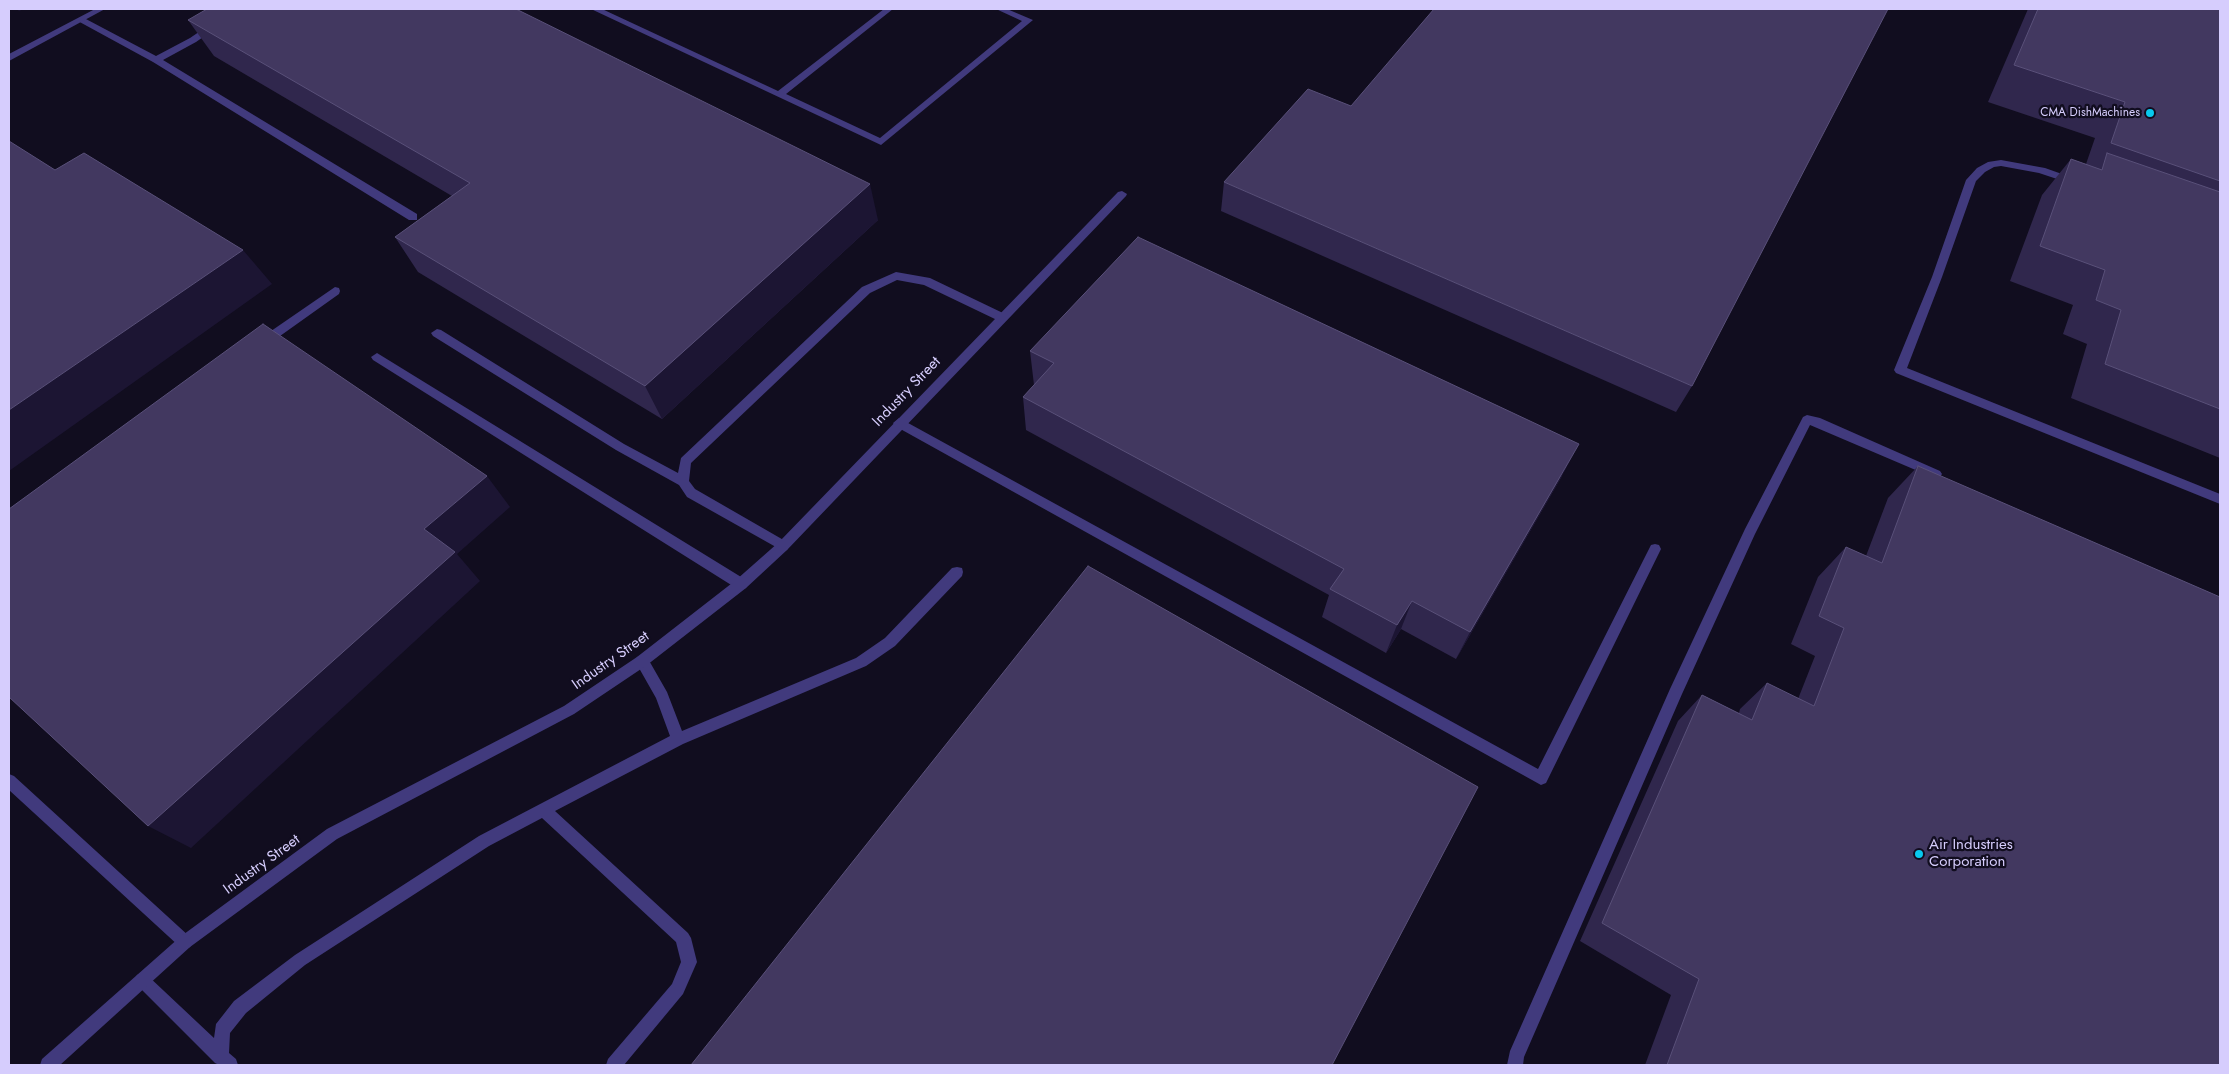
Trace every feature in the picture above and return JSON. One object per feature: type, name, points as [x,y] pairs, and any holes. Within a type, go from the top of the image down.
[{"type":"street","points":[[9,58],[101,9]]},
{"type":"street","points":[[156,60],[193,40],[240,9]]},
{"type":"street","points":[[595,9],[881,142],[1028,20],[1000,9]]},
{"type":"street","points":[[780,94],[889,9]]},
{"type":"street","points":[[81,20],[156,60],[413,217]]},
{"type":"street","points":[[2086,186],[2041,170],[2016,164],[1992,164],[1980,170],[1971,180],[1937,277],[1900,370],[2220,499]]},
{"type":"street","name":"Industry Street","points":[[48,1065],[184,942],[332,834],[569,710],[642,661],[741,584],[783,546],[899,423],[1122,194]]},
{"type":"street","points":[[682,482],[685,461],[866,290],[896,276],[926,281],[1002,317]]},
{"type":"street","points":[[254,349],[335,291]]},
{"type":"street","points":[[437,333],[620,447],[682,482],[691,493],[783,546]]},
{"type":"street","points":[[377,357],[741,584]]},
{"type":"street","points":[[1515,1065],[1516,1058],[1679,684],[1748,533],[1807,420],[1816,421],[1948,479]]},
{"type":"street","points":[[899,423],[1541,778],[1655,549]]},
{"type":"street","points":[[225,1061],[222,1030],[240,1007],[300,960],[484,840],[678,739],[862,662],[890,642],[957,572]]},
{"type":"street","points":[[642,661],[662,696],[678,739]]},
{"type":"street","points":[[9,781],[184,942]]},
{"type":"street","points":[[542,810],[683,938],[689,962],[678,989],[614,1065]]},
{"type":"street","points":[[142,980],[225,1061]]},
{"type":"building","points":[[207,9],[516,9],[870,184],[645,386],[395,237],[470,183],[188,20]]},
{"type":"building","points":[[1434,9],[1888,9],[1692,386],[1224,182],[1308,89],[1351,106]]},
{"type":"building","name":"CMA DishMachines","points":[[2038,9],[2220,9],[2220,181],[2111,143],[2125,102],[2014,65]]},
{"type":"building","points":[[9,141],[55,170],[84,153],[243,250],[9,410]]},
{"type":"building","points":[[2107,153],[2220,192],[2220,409],[2105,364],[2121,310],[2096,300],[2105,270],[2040,246],[2071,159],[2102,170]]},
{"type":"building","points":[[1138,237],[1579,444],[1470,632],[1412,601],[1397,625],[1330,589],[1344,569],[1023,397],[1054,363],[1030,351]]},
{"type":"building","points":[[263,324],[487,476],[424,529],[455,552],[148,826],[9,697],[9,509]]},
{"type":"building","name":"Air Industries Corporation","points":[[1918,466],[2220,597],[2220,1065],[1667,1065],[1699,979],[1602,923],[1702,695],[1752,720],[1767,683],[1814,706],[1844,628],[1819,616],[1846,547],[1882,563]]},
{"type":"building","points":[[1088,566],[1478,787],[1332,1065],[691,1065]]},
{"type":"place","name":"CMA DishMachines","points":[[2150,113]]},
{"type":"place","name":"Air Industries Corporation","points":[[1919,854]]}]
